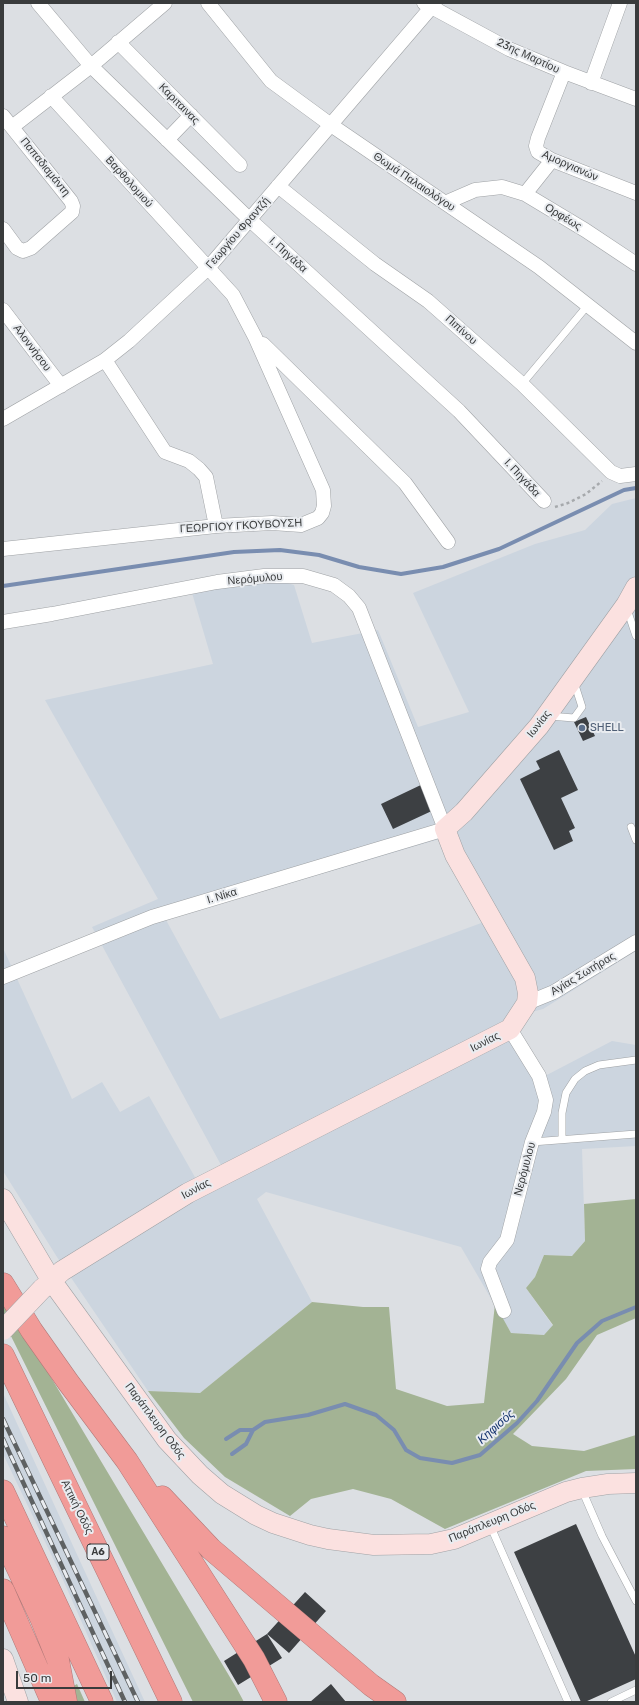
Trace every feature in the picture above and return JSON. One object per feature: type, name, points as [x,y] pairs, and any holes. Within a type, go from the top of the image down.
[{"type":"highway","points":[[3,1284],[32,1331],[127,1461],[254,1659],[276,1702]]},
{"type":"highway","name":"Αττική Οδός","points":[[3,1355],[171,1702]]},
{"type":"highway","points":[[127,1461],[211,1549],[372,1691],[395,1702]]},
{"type":"highway","points":[[3,1491],[102,1702]]},
{"type":"highway","points":[[3,1537],[41,1618],[58,1660],[66,1702]]},
{"type":"highway","points":[[3,1590],[52,1702]]},
{"type":"main road","name":"Ιωνίας","points":[[445,829],[464,812],[547,715],[626,605],[636,587]]},
{"type":"main road","points":[[445,829],[455,855],[522,970],[527,986],[527,1003]]},
{"type":"main road","name":"Ιωνίας","points":[[3,1330],[46,1284],[62,1271],[188,1193],[510,1029],[527,1003]]},
{"type":"main road","name":"Παράπλευρη Οδός","points":[[3,1199],[46,1284],[167,1440],[209,1484],[239,1505],[273,1523],[310,1535],[374,1545],[431,1544],[454,1539],[547,1500],[582,1488],[608,1484],[636,1483]]},
{"type":"main road","points":[[3,1659],[18,1702]]},
{"type":"street","name":"Ι. Πηγάδα","points":[[38,3],[91,66],[249,219],[459,410],[544,501]]},
{"type":"street","name":"Παπαδιαμάντη","points":[[12,127],[91,66],[165,3]]},
{"type":"street","name":"Θωμά Παλαιολόγου","points":[[208,3],[271,81],[331,126],[539,267],[636,343]]},
{"type":"street","points":[[591,83],[620,3]]},
{"type":"street","name":"Γεωργίου Φραντζή","points":[[3,419],[104,360],[129,342],[208,268],[331,126],[430,4]]},
{"type":"street","name":"23ης Μαρτίου","points":[[430,4],[510,49],[591,83],[636,99]]},
{"type":"street","name":"Καριταινας","points":[[118,42],[240,165]]},
{"type":"street","name":"Αμοργιανών","points":[[564,72],[536,146],[538,152],[552,160],[636,193]]},
{"type":"street","name":"Βαρθολομιού","points":[[51,96],[208,268]]},
{"type":"street","points":[[167,140],[191,115]]},
{"type":"street","name":"Παπαδιαμάντη","points":[[3,116],[72,201],[73,206],[72,212],[31,248],[23,250],[17,248],[3,229]]},
{"type":"street","points":[[525,194],[552,160]]},
{"type":"street","name":"Πιπίνου","points":[[278,186],[375,264],[428,301],[522,384],[611,472]]},
{"type":"street","name":"Ορφέως","points":[[445,203],[475,190],[502,187],[525,194],[636,264]]},
{"type":"street","name":"ΓΕΩΡΓΙΟΥ ΓΚΟΥΒΟΥΣΗ","points":[[3,549],[216,526],[272,523],[301,525],[318,518],[322,513],[324,506],[323,490],[256,337],[234,296],[208,268]]},
{"type":"street","name":"Αλοννήσου","points":[[3,310],[61,386]]},
{"type":"street","points":[[256,337],[279,362],[405,483],[448,542]]},
{"type":"street","points":[[104,360],[166,452],[189,461],[206,477],[216,526]]},
{"type":"street","points":[[611,472],[620,476],[636,474]]},
{"type":"street","name":"Νερόμυλου","points":[[3,622],[217,582],[264,576],[303,576],[334,585],[349,596],[359,608],[445,829]]},
{"type":"street","name":"Ι. Νίκα","points":[[3,976],[152,917],[445,829]]},
{"type":"street","name":"Αγίας Σωτήρας","points":[[527,1003],[554,992],[636,942]]},
{"type":"street","name":"Νερόμυλου","points":[[504,1310],[488,1269],[490,1262],[507,1240],[532,1142],[544,1112],[546,1100],[539,1076],[510,1029]]},
{"type":"lane","points":[[522,384],[588,305]]},
{"type":"lane","points":[[626,605],[636,636]]},
{"type":"lane","points":[[631,827],[636,840]]},
{"type":"lane","points":[[562,1139],[562,1113],[566,1093],[575,1079],[585,1071],[599,1065],[636,1060]]},
{"type":"lane","points":[[532,1142],[636,1134]]},
{"type":"lane","points":[[582,1488],[596,1523],[636,1601]]},
{"type":"lane","points":[[490,1525],[568,1702]]},
{"type":"lane","points":[[611,1702],[636,1690]]},
{"type":"path","points":[[544,501],[548,505],[555,507],[568,503],[586,494],[611,472]]},
{"type":"shaded area","points":[[636,498],[636,951],[543,1009],[528,1013],[515,1029],[543,1077],[612,1041],[636,1045],[636,1146],[582,1149],[585,1241],[572,1256],[544,1255],[535,1277],[526,1288],[553,1326],[544,1335],[511,1333],[461,1247],[266,1192],[257,1199],[312,1302],[200,1393],[148,1391],[57,1257],[3,1171],[3,948],[72,1099],[102,1082],[120,1112],[149,1096],[196,1179],[221,1165],[92,927],[158,899],[45,700],[213,664],[192,593],[273,579],[294,585],[312,643],[378,630],[418,727],[469,712],[413,593],[535,544],[585,530],[612,504]],"holes":[[[443,838],[484,922],[220,1019],[166,920]]]},
{"type":"shaded area","points":[[3,1393],[145,1702],[117,1702],[60,1573],[3,1454]]},
{"type":"green space","points":[[636,1199],[636,1318],[597,1335],[566,1379],[513,1434],[532,1446],[584,1451],[636,1435],[636,1469],[586,1471],[445,1529],[391,1499],[353,1489],[311,1499],[290,1516],[225,1477],[184,1438],[148,1391],[200,1393],[312,1302],[363,1307],[389,1307],[396,1389],[447,1406],[484,1403],[495,1304],[511,1333],[544,1335],[553,1325],[526,1288],[535,1277],[544,1255],[572,1256],[585,1241],[584,1204]]},
{"type":"green space","points":[[3,1297],[244,1702],[193,1702],[3,1320]]},
{"type":"green space","points":[[77,1684],[85,1702],[47,1702]]},
{"type":"building","points":[[586,717],[595,736],[583,741],[574,722]]},
{"type":"building","points":[[559,750],[578,790],[561,798],[575,828],[569,831],[573,841],[554,850],[520,779],[540,769],[536,761]]},
{"type":"building","points":[[425,783],[436,809],[393,829],[381,804]]},
{"type":"building","points":[[576,1524],[636,1657],[636,1679],[585,1702],[581,1702],[514,1552]]},
{"type":"building","points":[[305,1592],[326,1611],[289,1653],[267,1634]]},
{"type":"building","points":[[267,1634],[282,1658],[238,1685],[224,1661]]},
{"type":"building","points":[[331,1684],[346,1702],[310,1702]]},
{"type":"waterway","points":[[3,586],[234,552],[280,550],[319,555],[359,567],[401,574],[443,567],[499,549],[624,490],[636,488]]},
{"type":"waterway","name":"Κηφισός","points":[[232,1454],[246,1444],[253,1430],[265,1422],[308,1415],[345,1404],[376,1415],[394,1430],[406,1450],[420,1458],[452,1463],[480,1455],[517,1423],[537,1401],[577,1343],[602,1321],[636,1307]]},
{"type":"waterway","name":"Κηφισός","points":[[226,1439],[240,1430],[253,1430]]},
{"type":"railway","points":[[3,1419],[138,1702]]},
{"type":"railway","points":[[3,1439],[125,1702]]},
{"type":"place","name":"SHELL","points":[[582,728]]}]
